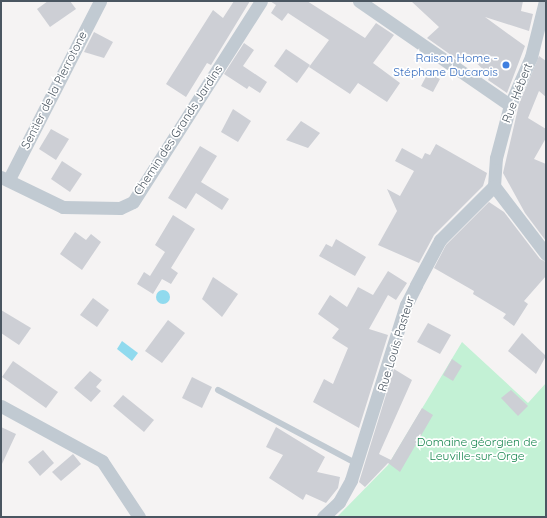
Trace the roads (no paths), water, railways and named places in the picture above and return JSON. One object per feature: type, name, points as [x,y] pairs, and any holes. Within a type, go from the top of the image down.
[{"type":"street","name":"Sentier de la Pierrotone","points":[[5,178],[100,1]]},
{"type":"street","name":"Chemin des Grands Jardins","points":[[5,178],[63,207],[120,208],[132,202],[261,1]]},
{"type":"street","points":[[359,1],[510,105]]},
{"type":"street","name":"Rue Hébert","points":[[494,186],[496,158],[510,105],[531,57],[545,1]]},
{"type":"street","points":[[494,186],[546,254]]},
{"type":"street","name":"Rue Louis Pasteur","points":[[323,517],[339,502],[357,464],[406,305],[416,285],[440,240],[494,186]]},
{"type":"street","points":[[1,406],[102,461],[139,517]]},
{"type":"lane","points":[[218,390],[357,464]]},
{"type":"water","points":[[163,290],[168,292],[170,297],[168,302],[163,304],[158,302],[156,297],[158,292]]},
{"type":"water","points":[[122,341],[138,353],[132,361],[117,349]]},
{"type":"place","name":"Raison Home - Stéphane Ducarois","points":[[506,65]]},
{"type":"park label","name":"Domaine géorgien de Leuville-sur-Orge","points":[[477,449]]}]
